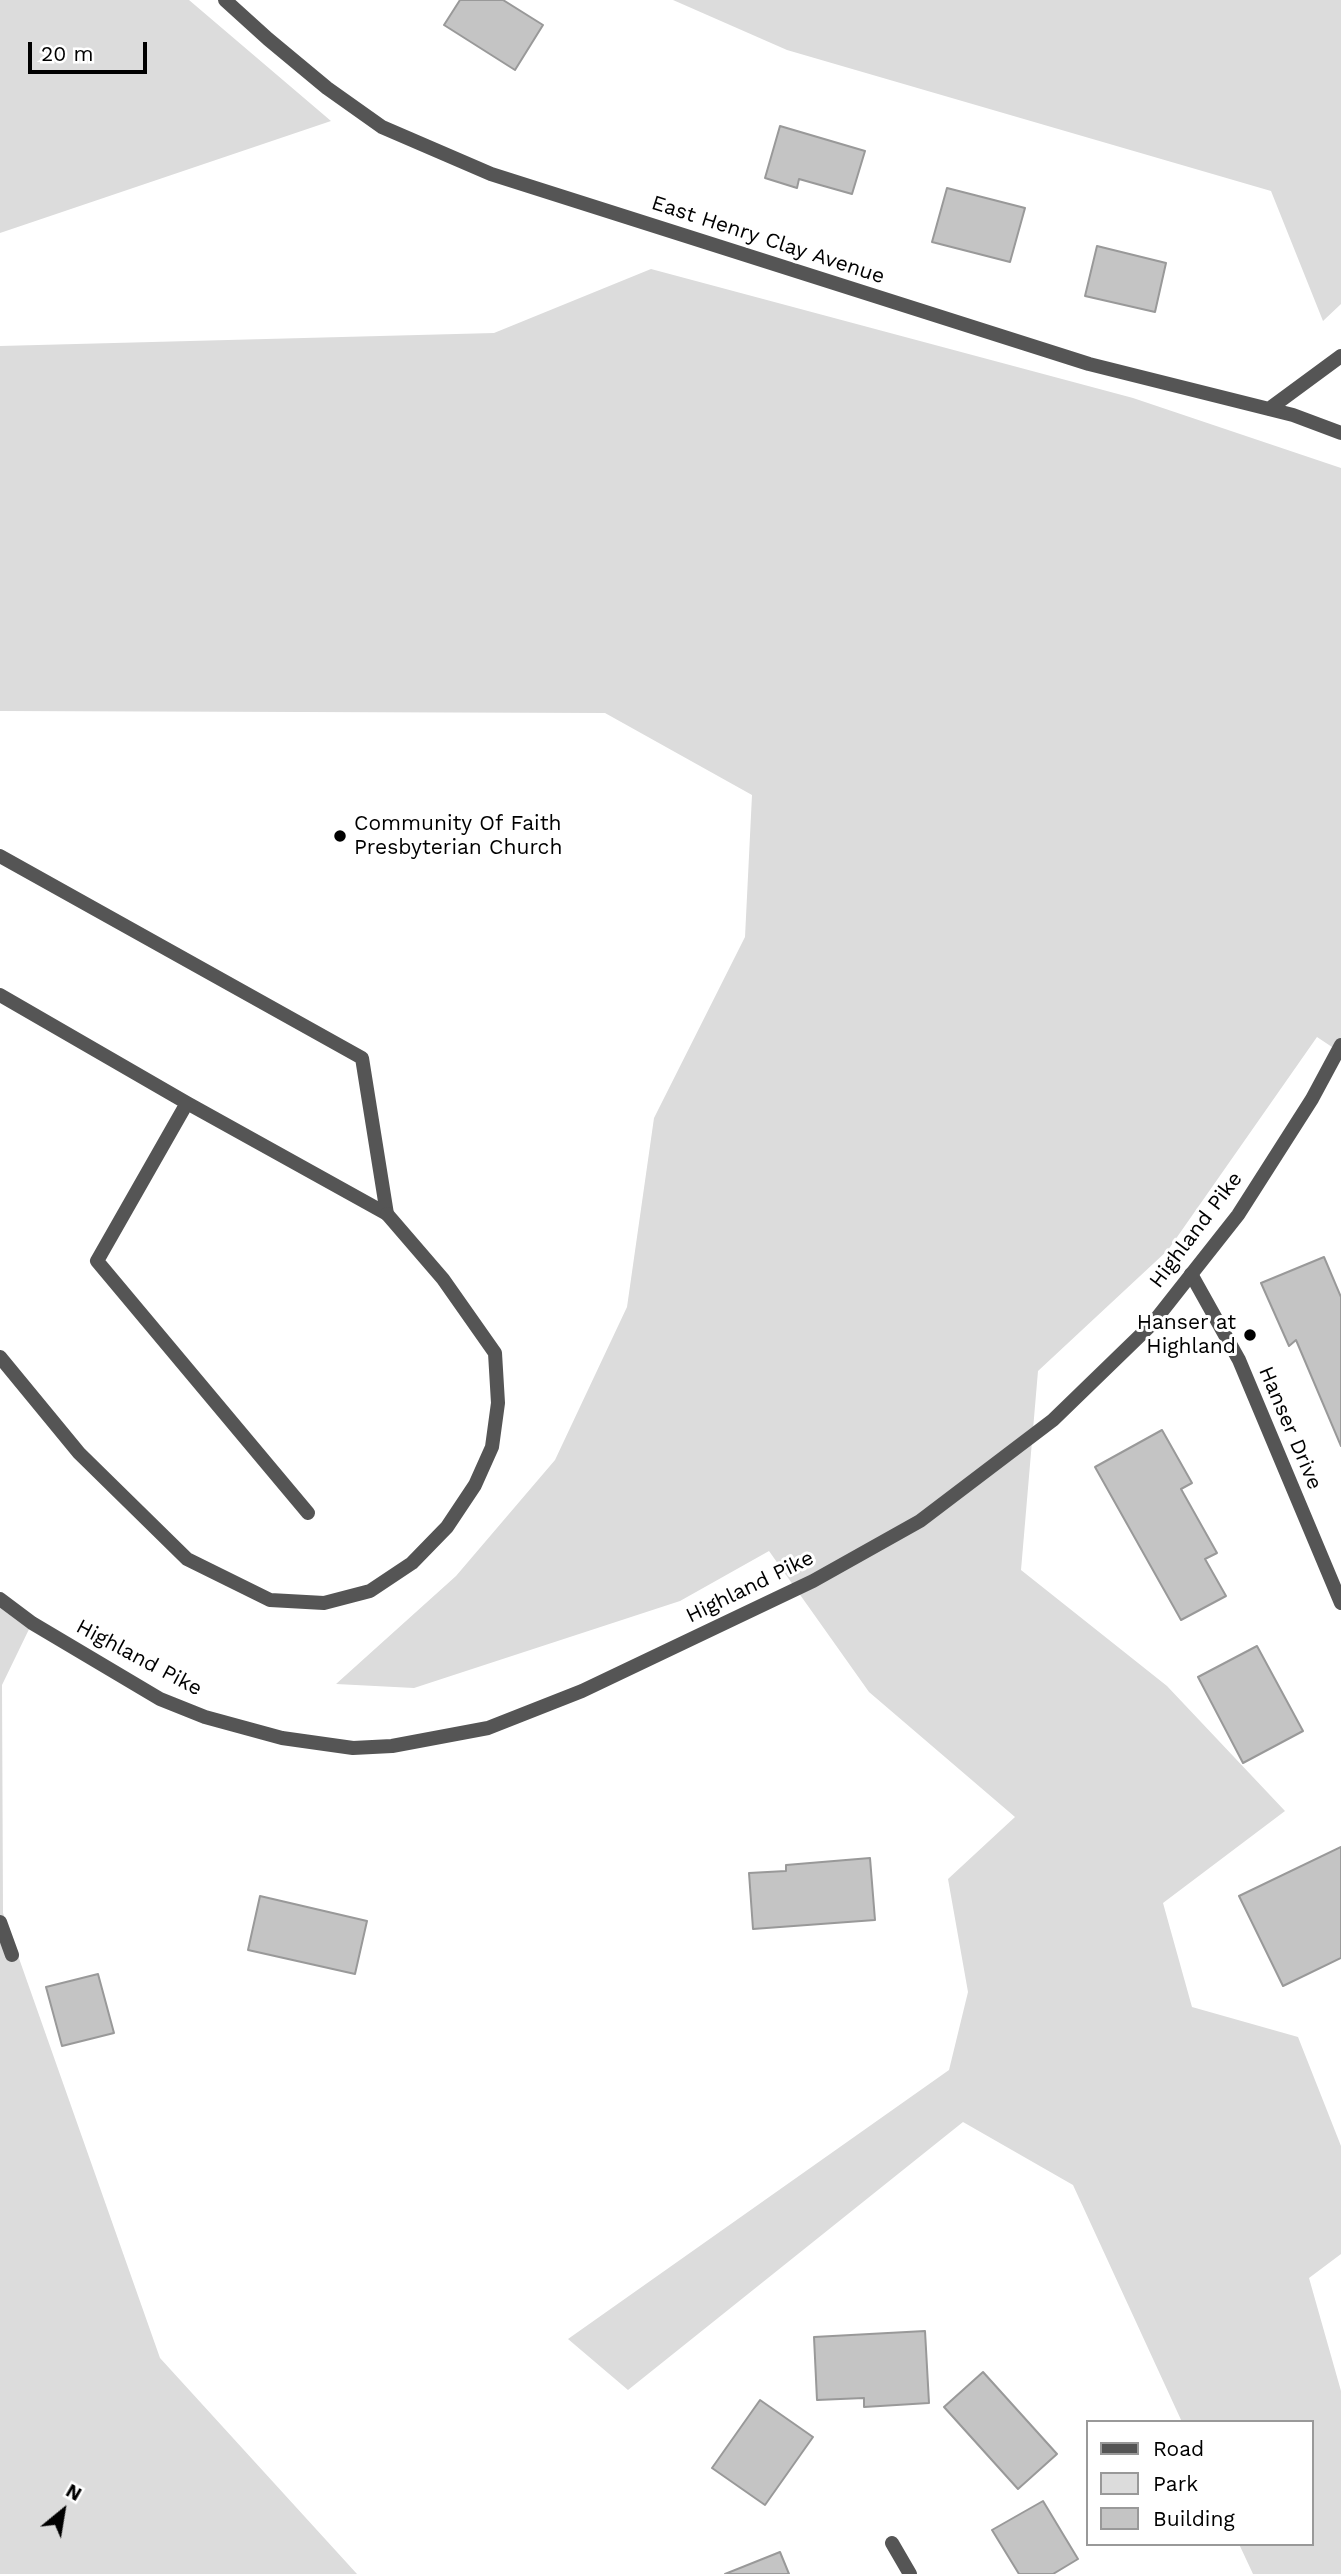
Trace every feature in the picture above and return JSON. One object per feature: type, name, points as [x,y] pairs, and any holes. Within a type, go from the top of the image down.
[{"type":"street","name":"East Henry Clay Avenue","points":[[225,0],[327,88],[382,127],[491,174],[1089,364],[1269,408],[1341,433]]},
{"type":"street","points":[[1269,408],[1341,356]]},
{"type":"street","points":[[0,856],[362,1058],[387,1214]]},
{"type":"street","points":[[0,995],[187,1104],[387,1214],[443,1279],[495,1353],[498,1403],[492,1447],[475,1485],[447,1527],[412,1563],[370,1591],[324,1603],[270,1600],[187,1559],[79,1453],[0,1357]]},
{"type":"street","name":"Highland Pike","points":[[0,1598],[32,1623],[160,1699],[205,1717],[282,1738],[354,1748],[392,1746],[488,1728],[582,1691],[813,1581],[920,1521],[1053,1420],[1152,1324],[1238,1214],[1312,1099],[1341,1045]]},
{"type":"street","points":[[187,1104],[97,1261],[308,1513]]},
{"type":"street","name":"Hanser Drive","points":[[1192,1273],[1239,1360],[1341,1603]]},
{"type":"street","points":[[0,1922],[12,1955]]},
{"type":"street","points":[[892,2543],[910,2574]]},
{"type":"green space","points":[[0,0],[189,0],[331,121],[0,233]]},
{"type":"green space","points":[[673,0],[1341,0],[1341,304],[1323,321],[1271,191],[787,50]]},
{"type":"green space","points":[[651,269],[1133,398],[1341,468],[1341,1053],[1317,1037],[1168,1250],[1038,1371],[1021,1570],[1167,1686],[1285,1811],[1163,1903],[1192,2007],[1298,2037],[1341,2146],[1341,2254],[1309,2278],[1341,2391],[1341,2574],[1253,2574],[1240,2546],[1313,2546],[1313,2420],[1181,2420],[1073,2185],[963,2122],[628,2390],[568,2339],[949,2070],[968,1992],[948,1879],[1015,1817],[869,1692],[769,1551],[680,1601],[414,1688],[336,1684],[456,1576],[555,1460],[627,1307],[654,1118],[745,937],[752,795],[605,713],[0,711],[0,346],[494,333]]},
{"type":"green space","points":[[0,1599],[32,1623],[2,1685],[3,1913],[160,2358],[357,2574],[0,2574]]},
{"type":"building","points":[[460,0],[503,0],[543,25],[515,70],[444,25]]},
{"type":"building","points":[[780,126],[865,151],[852,194],[799,179],[797,188],[765,178]]},
{"type":"building","points":[[947,188],[1025,208],[1010,262],[932,242]]},
{"type":"building","points":[[1097,246],[1166,263],[1155,312],[1085,296]]},
{"type":"building","points":[[1324,1257],[1341,1297],[1341,1446],[1296,1340],[1289,1346],[1261,1283]]},
{"type":"building","points":[[1162,1430],[1192,1483],[1181,1489],[1217,1553],[1205,1559],[1226,1596],[1181,1620],[1095,1467]]},
{"type":"building","points":[[1257,1646],[1303,1731],[1243,1763],[1198,1677]]},
{"type":"building","points":[[1341,1847],[1341,1958],[1283,1986],[1239,1896]]},
{"type":"building","points":[[870,1858],[875,1920],[753,1929],[749,1873],[786,1871],[786,1865]]},
{"type":"building","points":[[260,1896],[367,1921],[355,1974],[248,1950]]},
{"type":"building","points":[[98,1974],[114,2033],[62,2046],[46,1987]]},
{"type":"building","points":[[925,2331],[929,2403],[864,2407],[864,2398],[817,2400],[814,2337]]},
{"type":"building","points":[[983,2372],[1057,2454],[1018,2489],[944,2407]]},
{"type":"building","points":[[760,2400],[813,2437],[765,2505],[712,2468]]},
{"type":"building","points":[[1043,2501],[1078,2559],[1053,2574],[1019,2574],[992,2530]]},
{"type":"building","points":[[780,2552],[789,2574],[725,2574]]},
{"type":"place","name":"Community Of Faith Presbyterian Church","points":[[340,836]]},
{"type":"place","name":"Hanser at Highland","points":[[1250,1335]]}]
